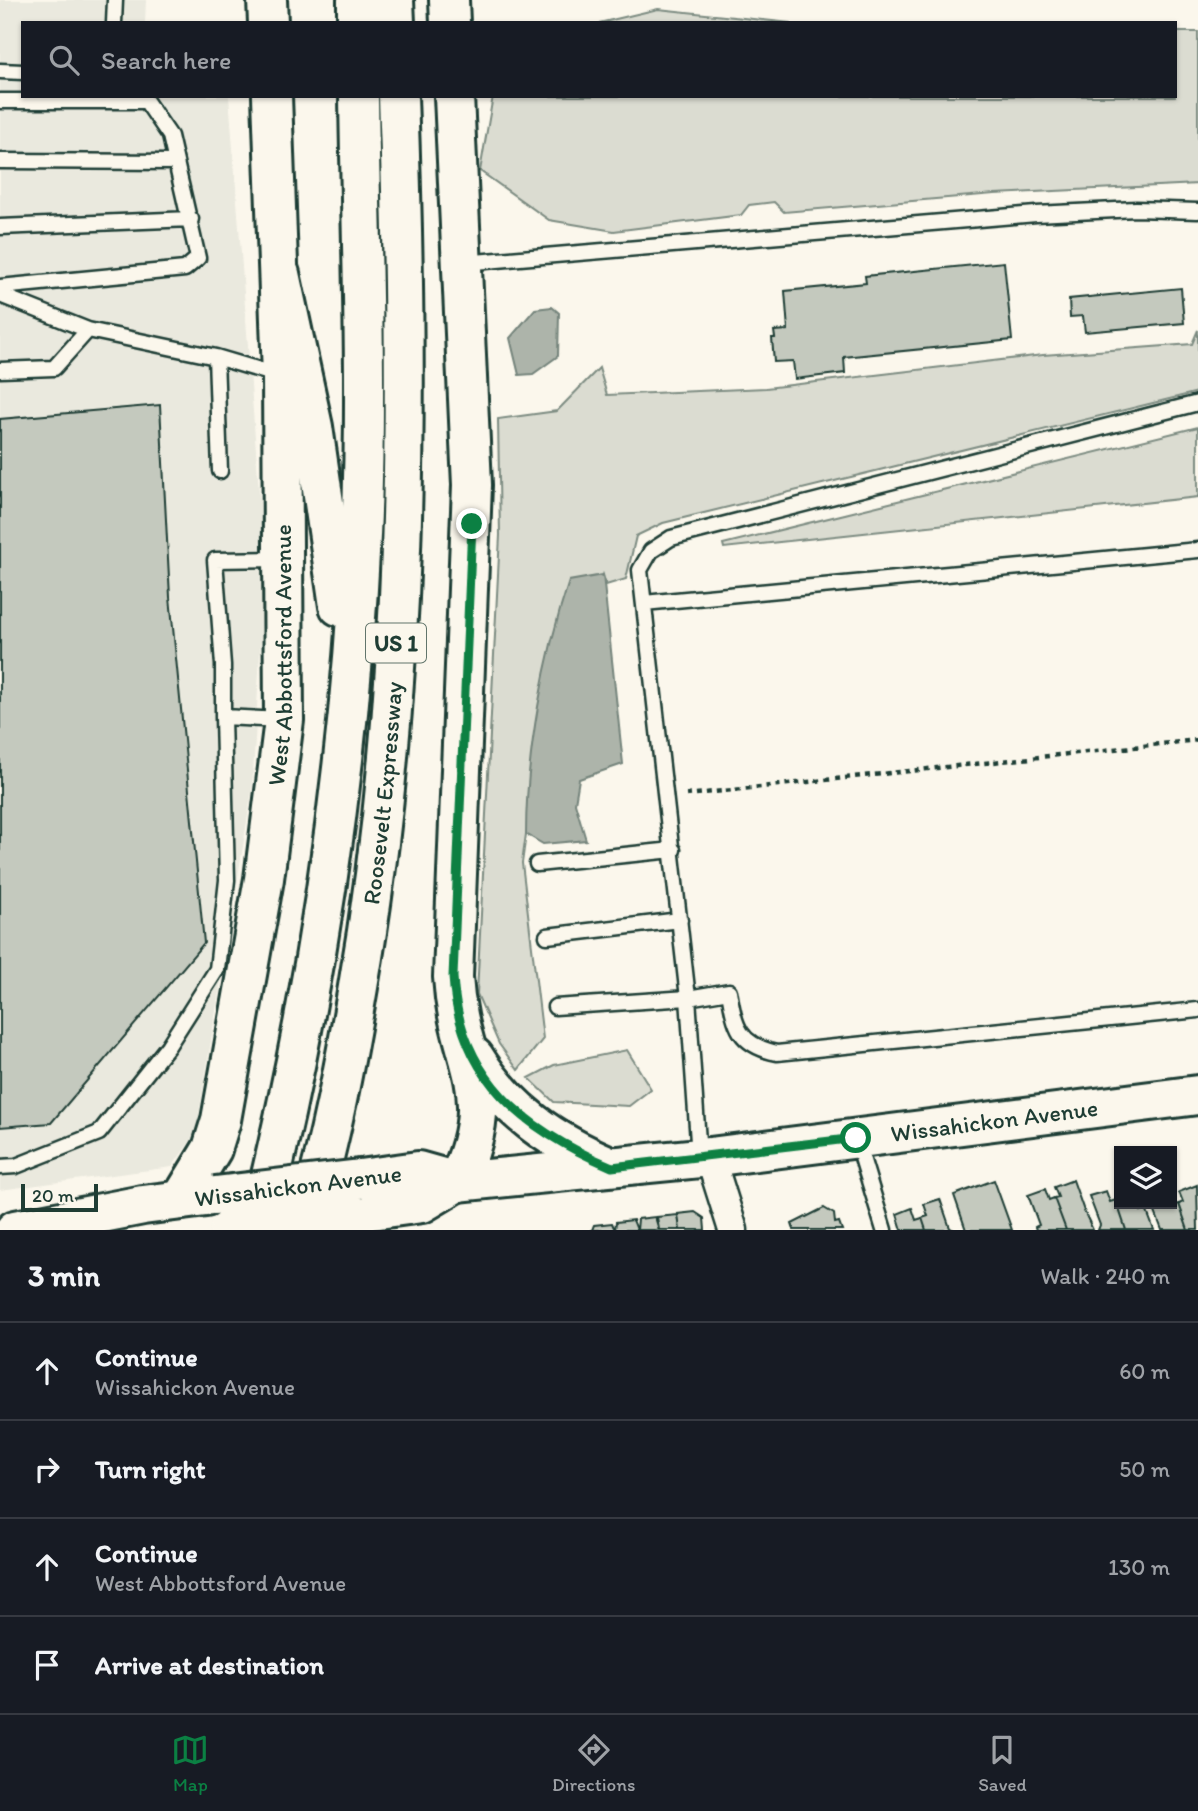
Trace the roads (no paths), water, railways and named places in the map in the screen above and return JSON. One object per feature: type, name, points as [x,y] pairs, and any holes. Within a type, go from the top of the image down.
[{"type":"main road","points":[[267,0],[268,21]]},
{"type":"main road","points":[[357,0],[357,21]]},
{"type":"main road","points":[[394,0],[395,21]]},
{"type":"main road","points":[[449,0],[450,21]]},
{"type":"main road","name":"West Abbottsford Avenue","points":[[208,1209],[212,1149],[221,1120],[264,879],[284,720],[282,376],[272,98]]},
{"type":"main road","name":"Roosevelt Expressway","points":[[258,1230],[280,1141],[315,958],[342,777],[350,689],[364,441],[359,98]]},
{"type":"main road","name":"Roosevelt Expressway","points":[[303,1230],[318,1183],[346,1053],[374,884],[385,797],[394,683],[403,473],[403,301],[398,98]]},
{"type":"main road","points":[[454,98],[472,524],[453,977],[459,1024],[478,1083],[479,1113],[475,1142],[457,1182]]},
{"type":"main road","points":[[280,274],[315,440],[350,689]]},
{"type":"main road","points":[[467,1044],[483,1072],[517,1112],[574,1151],[612,1167]]},
{"type":"main road","name":"Wissahickon Avenue","points":[[15,1230],[208,1209],[361,1208],[418,1171],[457,1182],[612,1167],[1198,1095]]},
{"type":"street","points":[[704,1157],[733,1230]]},
{"type":"lane","points":[[114,21],[115,0]]},
{"type":"lane","points":[[0,71],[21,72]]},
{"type":"lane","points":[[0,101],[145,101],[170,136],[198,258],[185,269],[0,287]]},
{"type":"lane","points":[[0,161],[176,162]]},
{"type":"lane","points":[[462,264],[1036,214],[1136,209],[1198,211]]},
{"type":"lane","points":[[0,227],[191,219]]},
{"type":"lane","points":[[0,295],[88,330],[216,357],[282,376]]},
{"type":"lane","points":[[0,370],[54,368],[88,330]]},
{"type":"lane","points":[[216,357],[220,471]]},
{"type":"lane","points":[[704,1157],[695,1062],[688,1032],[688,998],[673,850],[640,570],[651,551],[671,538],[1198,403]]},
{"type":"lane","points":[[644,603],[1198,550]]},
{"type":"lane","points":[[0,1167],[16,1166],[99,1133],[169,1046],[217,969],[227,880],[223,665],[215,560],[283,559]]},
{"type":"lane","points":[[223,717],[284,720]]},
{"type":"lane","points":[[537,864],[673,850]]},
{"type":"lane","points":[[547,936],[680,920]]},
{"type":"lane","points":[[555,1007],[688,998],[729,991],[735,1025],[740,1032],[762,1049],[777,1053],[1198,1010]]},
{"type":"lane","points":[[856,1138],[884,1230]]}]
